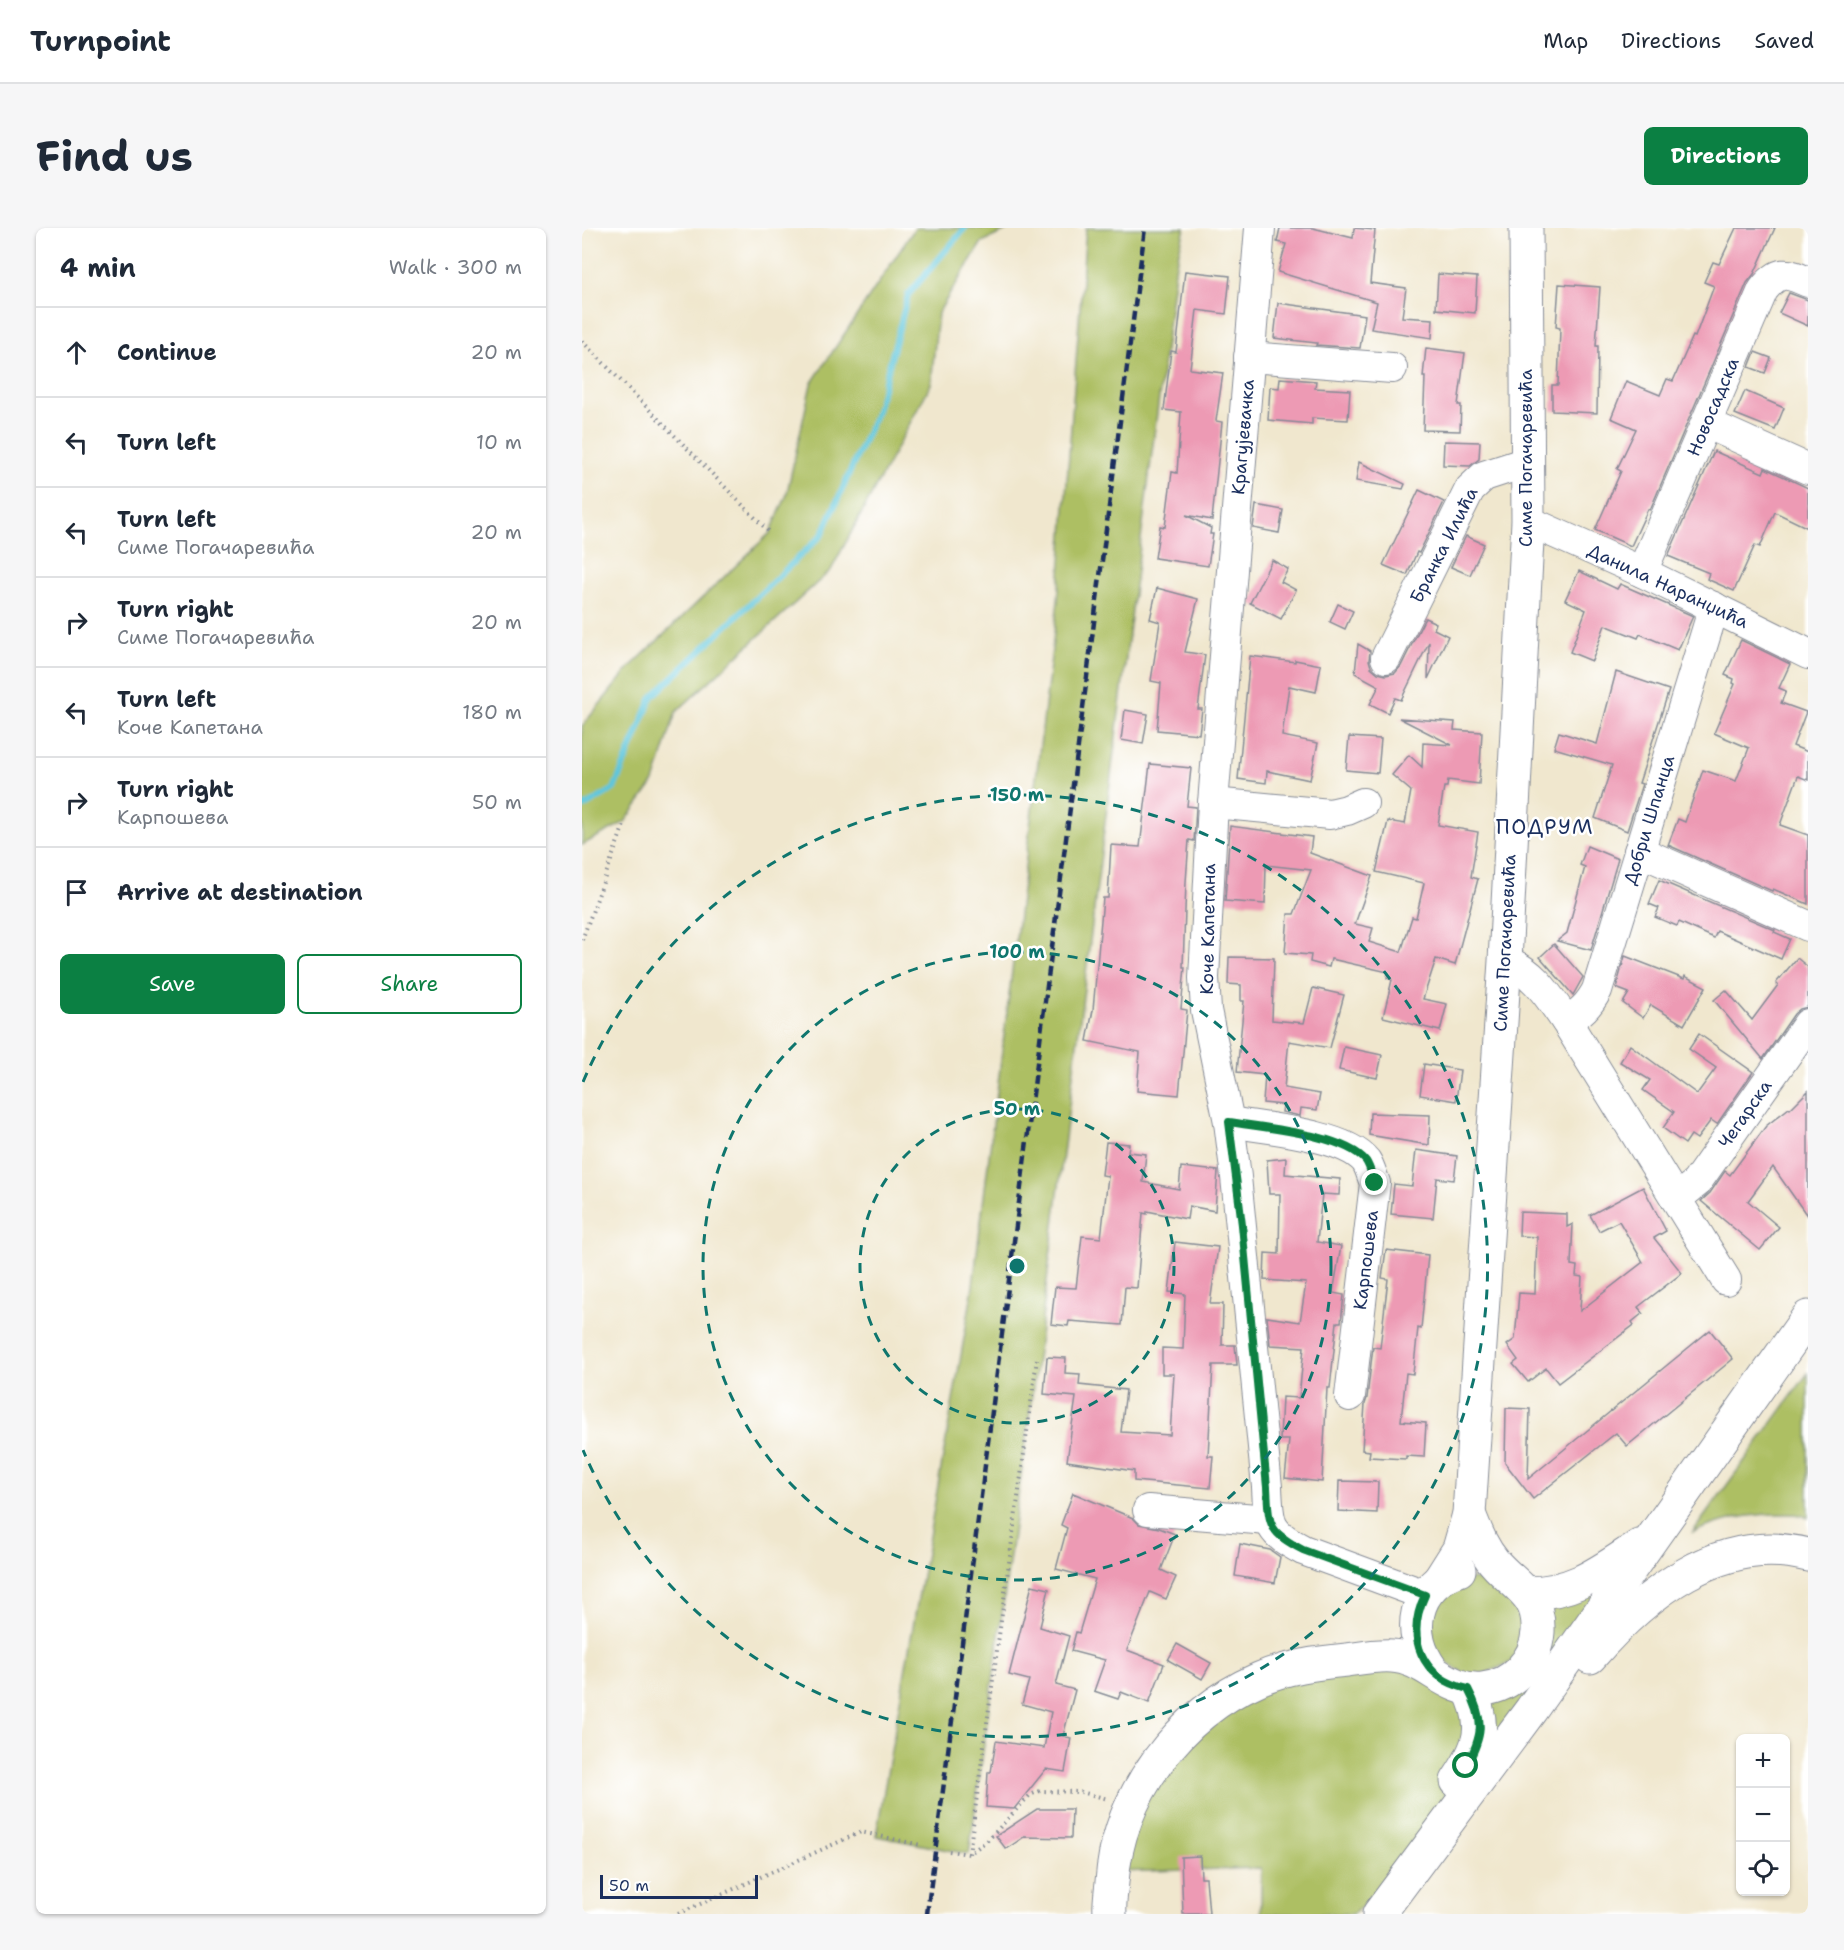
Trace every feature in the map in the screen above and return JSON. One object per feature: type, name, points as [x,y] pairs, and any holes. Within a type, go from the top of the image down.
[{"type":"main road","name":"Симе Погачаревића","points":[[1376,1656],[1404,1640],[1459,1549],[1469,1514],[1505,961],[1528,521],[1526,228]]},
{"type":"main road","points":[[1379,1914],[1531,1710],[1808,1317]]},
{"type":"main road","name":"Симе Погачаревића","points":[[1110,1914],[1115,1855],[1132,1805],[1142,1784],[1168,1747],[1189,1725],[1227,1696],[1260,1678],[1301,1665],[1376,1656],[1406,1658],[1432,1670],[1448,1683],[1468,1689],[1496,1687],[1515,1676],[1529,1660],[1535,1647],[1538,1634],[1537,1619],[1517,1584],[1484,1548],[1469,1514]]},
{"type":"main road","points":[[1427,1599],[1451,1573],[1473,1568],[1497,1571],[1517,1584],[1555,1592],[1583,1582],[1657,1533]]},
{"type":"main road","points":[[1531,1710],[1556,1694],[1621,1623],[1662,1589],[1689,1572],[1712,1562],[1754,1552],[1808,1555]]},
{"type":"main road","name":"Симе Погачаревића","points":[[1427,1599],[1418,1648],[1432,1670]]},
{"type":"main road","points":[[1410,1873],[1447,1795],[1477,1747],[1481,1731],[1480,1718],[1476,1703],[1468,1689]]},
{"type":"street","name":"Крагујевачка","points":[[1236,516],[1260,228]]},
{"type":"street","name":"Новосадска","points":[[1642,572],[1763,290],[1771,280],[1781,274],[1792,275],[1808,282]]},
{"type":"street","name":"Крагујевачка","points":[[1249,357],[1392,368]]},
{"type":"street","points":[[1706,423],[1808,469]]},
{"type":"street","name":"Бранка Илића","points":[[1386,658],[1470,489],[1484,476],[1527,462]]},
{"type":"street","name":"Коче Капетана","points":[[1236,516],[1213,803],[1204,978],[1206,1010],[1229,1122],[1243,1237],[1269,1520]]},
{"type":"street","name":"Данила Наранџића","points":[[1528,521],[1642,572],[1808,654]]},
{"type":"street","name":"Добри Шпанца","points":[[1566,1021],[1589,1005],[1597,990],[1714,607]]},
{"type":"street","points":[[1213,803],[1330,814],[1363,803]]},
{"type":"street","points":[[1639,851],[1808,926]]},
{"type":"street","points":[[1505,961],[1517,965],[1539,983],[1566,1021],[1726,1280]]},
{"type":"street","name":"Чегарска","points":[[1676,1199],[1696,1183],[1808,1024]]},
{"type":"street","name":"Карпошева","points":[[1229,1122],[1317,1137],[1349,1148],[1366,1162],[1375,1183],[1350,1396]]},
{"type":"street","points":[[1148,1510],[1269,1520],[1273,1530],[1286,1541],[1303,1550],[1427,1599]]},
{"type":"path","points":[[582,341],[770,533]]},
{"type":"path","points":[[582,940],[625,822]]},
{"type":"path","points":[[969,1854],[1037,1359]]},
{"type":"path","points":[[949,1851],[969,1854],[988,1840],[1030,1795],[1040,1791],[1081,1792],[1132,1805]]},
{"type":"path","points":[[678,1914],[861,1832],[921,1845]]},
{"type":"green space","points":[[915,228],[1012,228],[982,242],[938,313],[931,384],[831,570],[676,712],[654,782],[625,822],[582,845],[582,726],[630,667],[770,533],[786,497],[811,384]]},
{"type":"green space","points":[[1086,228],[1185,228],[1176,263],[1037,1359],[969,1854],[876,1836],[972,1293],[1058,601]]},
{"type":"green space","points":[[1808,1373],[1808,1518],[1794,1514],[1746,1516],[1693,1532]]},
{"type":"green space","points":[[1474,1579],[1502,1588],[1516,1601],[1524,1618],[1526,1633],[1516,1660],[1473,1679],[1433,1654],[1432,1605],[1457,1583]]},
{"type":"green space","points":[[1611,1580],[1487,1756],[1490,1702],[1541,1603]]},
{"type":"green space","points":[[1376,1656],[1469,1689],[1466,1766],[1447,1795],[1410,1873],[1352,1914],[1261,1914],[1261,1868],[1113,1872],[1124,1825],[1217,1703]]},
{"type":"building","points":[[1280,228],[1313,228],[1353,238],[1354,228],[1375,230],[1370,283],[1406,288],[1402,317],[1433,319],[1432,338],[1371,329],[1377,302],[1278,272],[1286,244],[1277,242]]},
{"type":"building","points":[[1736,228],[1775,228],[1754,274],[1747,283],[1650,510],[1648,509],[1631,546],[1595,530],[1621,471],[1617,469],[1636,429],[1611,418],[1626,381],[1660,395],[1667,379],[1673,381],[1693,336],[1695,337],[1714,286],[1704,282],[1713,262],[1719,264]]},
{"type":"building","points":[[1185,271],[1230,276],[1226,314],[1197,310],[1190,369],[1223,373],[1216,421],[1222,422],[1212,520],[1186,515],[1211,528],[1210,534],[1213,534],[1208,566],[1155,558],[1160,526],[1165,527],[1172,472],[1177,473],[1181,412],[1164,410],[1171,351],[1176,352]]},
{"type":"building","points":[[1438,274],[1477,277],[1475,313],[1436,309]]},
{"type":"building","points":[[1559,284],[1600,287],[1596,346],[1598,346],[1597,413],[1552,411],[1552,385],[1558,385],[1560,328],[1556,327]]},
{"type":"building","points":[[1789,293],[1808,300],[1808,326],[1779,313]]},
{"type":"building","points":[[1278,303],[1365,315],[1360,348],[1316,345],[1317,343],[1274,338]]},
{"type":"building","points":[[1426,348],[1465,353],[1458,405],[1461,405],[1460,431],[1423,430],[1425,377],[1423,377]]},
{"type":"building","points":[[1755,352],[1771,358],[1765,373],[1749,367]]},
{"type":"building","points":[[1280,378],[1316,381],[1315,388],[1350,390],[1348,420],[1312,418],[1312,424],[1268,420],[1270,387],[1279,388]]},
{"type":"building","points":[[1745,391],[1784,408],[1775,430],[1735,414]]},
{"type":"building","points":[[1444,441],[1480,442],[1479,459],[1470,466],[1443,465]]},
{"type":"building","points":[[1714,451],[1763,473],[1765,468],[1808,488],[1808,528],[1775,512],[1760,547],[1755,545],[1734,591],[1707,579],[1709,573],[1668,556]]},
{"type":"building","points":[[1359,462],[1405,484],[1403,489],[1356,481]]},
{"type":"building","points":[[1419,490],[1444,502],[1407,575],[1383,565]]},
{"type":"building","points":[[1256,505],[1283,510],[1279,533],[1253,528]]},
{"type":"building","points":[[1466,536],[1484,544],[1470,575],[1451,567]]},
{"type":"building","points":[[1272,560],[1288,569],[1281,582],[1296,590],[1281,619],[1250,603]]},
{"type":"building","points":[[1579,571],[1617,589],[1620,584],[1693,616],[1678,650],[1640,634],[1638,638],[1605,625],[1592,661],[1570,652],[1586,610],[1565,600]]},
{"type":"building","points":[[1157,588],[1198,599],[1185,652],[1205,655],[1198,709],[1202,709],[1199,734],[1157,730],[1161,683],[1151,681],[1160,622],[1150,619]]},
{"type":"building","points":[[1338,604],[1353,611],[1345,629],[1330,622]]},
{"type":"building","points":[[1425,618],[1436,623],[1434,629],[1448,636],[1428,679],[1429,642],[1401,700],[1395,698],[1388,713],[1370,704],[1379,686],[1355,673],[1358,644],[1370,651],[1371,667],[1378,673],[1386,675],[1395,673],[1401,666]]},
{"type":"building","points":[[1741,640],[1790,664],[1779,688],[1786,691],[1781,703],[1806,712],[1793,746],[1808,752],[1808,780],[1798,776],[1780,825],[1808,835],[1808,904],[1773,889],[1772,891],[1668,845],[1678,819],[1685,822],[1703,770],[1736,781],[1749,748],[1714,733],[1735,684],[1734,679],[1725,675]]},
{"type":"building","points":[[1250,656],[1321,665],[1316,692],[1289,686],[1282,736],[1318,743],[1310,780],[1267,771],[1266,783],[1238,779]]},
{"type":"building","points":[[1616,672],[1669,690],[1639,783],[1642,784],[1627,831],[1595,818],[1612,765],[1554,748],[1559,732],[1597,744]]},
{"type":"building","points":[[1125,710],[1148,714],[1143,744],[1121,740]]},
{"type":"building","points":[[1399,718],[1455,722],[1454,730],[1482,732],[1479,784],[1448,780],[1447,787],[1444,787],[1438,825],[1478,832],[1471,877],[1478,879],[1455,965],[1436,959],[1423,999],[1447,1004],[1440,1031],[1383,1017],[1392,980],[1387,978],[1388,972],[1331,959],[1329,967],[1310,962],[1311,955],[1285,953],[1288,914],[1294,914],[1311,870],[1266,865],[1265,904],[1225,901],[1230,826],[1312,837],[1310,853],[1372,876],[1355,924],[1373,928],[1369,942],[1401,952],[1412,917],[1416,918],[1424,883],[1376,872],[1388,821],[1405,824],[1411,791],[1392,775],[1409,755],[1422,767],[1423,743],[1452,745]]},
{"type":"building","points":[[1349,737],[1381,739],[1378,773],[1346,770]]},
{"type":"building","points":[[1150,764],[1191,768],[1187,806],[1196,807],[1194,841],[1189,840],[1186,882],[1183,967],[1185,967],[1181,1009],[1187,1010],[1179,1095],[1137,1091],[1140,1052],[1087,1041],[1093,1010],[1103,898],[1108,898],[1111,845],[1140,847]]},
{"type":"building","points":[[1587,846],[1618,859],[1591,950],[1557,941],[1567,933],[1585,867],[1580,865]]},
{"type":"building","points":[[1659,880],[1775,930],[1774,932],[1790,939],[1781,959],[1717,931],[1714,938],[1679,922],[1677,926],[1655,917],[1659,908],[1649,904]]},
{"type":"building","points":[[1554,944],[1583,977],[1573,995],[1540,957]]},
{"type":"building","points":[[1625,956],[1684,979],[1685,976],[1706,987],[1684,1025],[1651,1005],[1643,1018],[1623,1003],[1629,993],[1616,988]]},
{"type":"building","points":[[1229,957],[1274,958],[1272,1020],[1304,1023],[1313,988],[1344,995],[1330,1048],[1289,1041],[1284,1088],[1320,1094],[1317,1110],[1301,1108],[1300,1116],[1282,1112],[1283,1105],[1263,1103],[1265,1075],[1237,1072],[1244,1001],[1241,1001],[1241,985],[1228,984]]},
{"type":"building","points":[[1797,958],[1808,967],[1808,1007],[1794,1014],[1763,1059],[1714,1000],[1726,990],[1752,1020],[1778,985],[1776,983]]},
{"type":"building","points":[[1699,1034],[1753,1072],[1717,1124],[1711,1120],[1697,1139],[1691,1135],[1685,1144],[1663,1128],[1674,1112],[1643,1090],[1650,1080],[1620,1062],[1630,1045],[1697,1094],[1716,1068],[1689,1049]]},
{"type":"building","points":[[1344,1047],[1382,1055],[1377,1078],[1339,1070]]},
{"type":"building","points":[[1424,1064],[1460,1070],[1456,1101],[1420,1095]]},
{"type":"building","points":[[1808,1091],[1808,1217],[1773,1167],[1748,1201],[1779,1227],[1760,1250],[1701,1201],[1710,1193],[1725,1171],[1730,1175],[1766,1126],[1790,1109]]},
{"type":"building","points":[[1370,1113],[1430,1115],[1429,1145],[1369,1135]]},
{"type":"building","points":[[1106,1142],[1129,1144],[1128,1152],[1146,1154],[1143,1182],[1179,1189],[1181,1167],[1218,1171],[1215,1211],[1189,1206],[1187,1219],[1147,1211],[1147,1214],[1143,1213],[1137,1288],[1125,1287],[1122,1325],[1069,1321],[1068,1326],[1051,1324],[1055,1287],[1076,1288],[1082,1236],[1101,1238],[1108,1176],[1102,1175]]},
{"type":"building","points":[[1416,1150],[1457,1156],[1454,1180],[1437,1178],[1433,1218],[1391,1214],[1394,1184],[1412,1186]]},
{"type":"building","points":[[1286,1158],[1285,1174],[1340,1179],[1339,1195],[1322,1194],[1317,1242],[1341,1246],[1333,1293],[1344,1295],[1341,1322],[1337,1322],[1330,1388],[1327,1388],[1322,1482],[1285,1478],[1289,1440],[1280,1440],[1282,1397],[1299,1398],[1304,1347],[1270,1345],[1267,1317],[1300,1322],[1306,1283],[1264,1280],[1265,1253],[1279,1254],[1280,1194],[1269,1194],[1267,1160]]},
{"type":"building","points":[[1643,1187],[1666,1231],[1654,1238],[1682,1273],[1638,1307],[1643,1313],[1632,1322],[1634,1325],[1558,1383],[1546,1368],[1528,1382],[1513,1364],[1518,1360],[1507,1345],[1515,1339],[1519,1293],[1535,1294],[1537,1237],[1519,1236],[1520,1212],[1567,1214],[1567,1227],[1573,1224],[1571,1265],[1577,1266],[1576,1276],[1582,1277],[1580,1311],[1643,1262],[1619,1221],[1599,1231],[1590,1215]]},
{"type":"building","points":[[1175,1242],[1218,1247],[1210,1304],[1223,1304],[1222,1345],[1235,1345],[1237,1365],[1213,1365],[1208,1456],[1213,1456],[1210,1488],[1134,1481],[1134,1471],[1067,1461],[1076,1397],[1044,1394],[1047,1357],[1066,1358],[1065,1373],[1080,1374],[1079,1385],[1126,1390],[1121,1432],[1170,1435],[1174,1374],[1162,1374],[1162,1348],[1183,1349],[1185,1294],[1169,1292]]},
{"type":"building","points":[[1386,1250],[1428,1255],[1421,1329],[1418,1328],[1413,1374],[1406,1373],[1401,1421],[1426,1423],[1424,1457],[1406,1456],[1406,1459],[1369,1457],[1370,1451],[1362,1450],[1365,1404],[1373,1347],[1380,1348],[1388,1279],[1382,1278]]},
{"type":"building","points":[[1710,1330],[1733,1359],[1627,1446],[1616,1433],[1533,1499],[1505,1463],[1506,1408],[1530,1409],[1528,1479]]},
{"type":"building","points":[[1339,1481],[1378,1482],[1377,1513],[1338,1511]]},
{"type":"building","points":[[1073,1493],[1133,1518],[1139,1524],[1175,1534],[1161,1570],[1176,1577],[1166,1599],[1150,1592],[1127,1650],[1164,1664],[1149,1703],[1121,1692],[1118,1699],[1094,1691],[1105,1660],[1071,1651],[1076,1632],[1079,1633],[1095,1579],[1056,1569],[1067,1528],[1061,1525]]},
{"type":"building","points":[[1240,1544],[1270,1550],[1280,1557],[1275,1583],[1235,1576]]},
{"type":"building","points":[[1032,1585],[1049,1589],[1040,1627],[1069,1636],[1056,1685],[1075,1690],[1063,1736],[1071,1738],[1065,1772],[1046,1769],[1014,1809],[986,1807],[988,1772],[991,1772],[996,1741],[1044,1748],[1051,1712],[1022,1704],[1029,1680],[1009,1675]]},
{"type":"building","points":[[1177,1644],[1211,1663],[1202,1679],[1168,1660]]},
{"type":"building","points":[[1037,1809],[1072,1809],[1071,1838],[1024,1837],[1006,1849],[996,1836]]},
{"type":"building","points":[[1200,1856],[1201,1878],[1206,1878],[1209,1914],[1183,1914],[1181,1857]]},
{"type":"waterway","points":[[582,808],[614,789],[652,697],[822,535],[877,411],[908,295],[965,228]]},
{"type":"railway","points":[[927,1914],[1145,228]]},
{"type":"district","name":"ПОДРУМ","points":[[1545,827]]},
{"type":"route","points":[[1375,1183],[1366,1162],[1349,1148],[1317,1137],[1229,1122],[1242,1225],[1269,1520],[1273,1530],[1286,1541],[1303,1550],[1425,1595],[1416,1622],[1418,1648],[1432,1670],[1440,1677],[1448,1683],[1468,1689],[1476,1703],[1480,1718],[1481,1731],[1477,1747],[1466,1766]]}]
